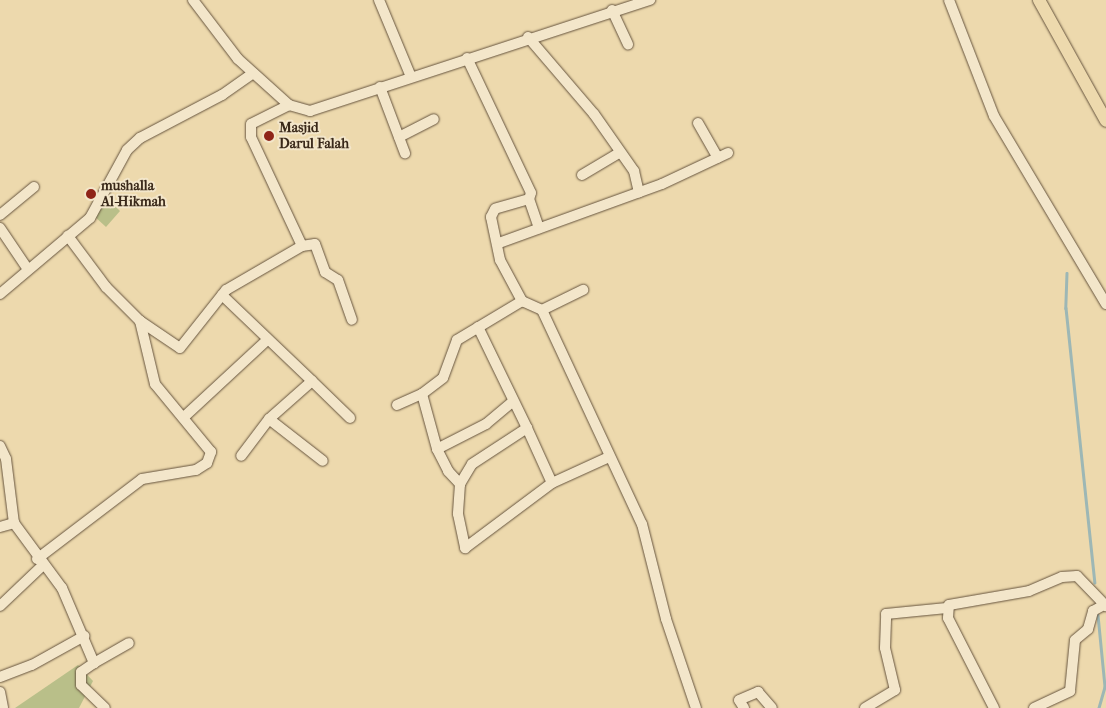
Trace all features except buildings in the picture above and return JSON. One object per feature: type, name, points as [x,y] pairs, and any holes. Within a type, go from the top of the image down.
[{"type":"main road","points":[[1039,0],[1106,121]]},
{"type":"street","points":[[193,0],[253,73],[289,104],[310,111],[612,10],[650,0]]},
{"type":"street","points":[[380,0],[411,77]]},
{"type":"street","points":[[949,0],[994,116],[1106,304]]},
{"type":"street","points":[[612,10],[628,45]]},
{"type":"street","points":[[528,38],[594,114],[618,152],[634,172],[639,192]]},
{"type":"street","points":[[467,58],[528,184],[529,200],[539,228]]},
{"type":"street","points":[[0,294],[27,268],[90,218],[127,150],[140,138],[222,95],[253,73]]},
{"type":"street","points":[[380,88],[405,153]]},
{"type":"street","points":[[289,104],[249,127],[302,246]]},
{"type":"street","points":[[399,136],[434,119]]},
{"type":"street","points":[[698,123],[718,158]]},
{"type":"street","points":[[582,175],[618,152]]},
{"type":"street","points":[[499,243],[639,192],[728,154]]},
{"type":"street","points":[[0,215],[34,187]]},
{"type":"street","points":[[529,200],[496,209],[491,217],[499,243],[500,260],[522,300],[542,310],[649,544],[666,619],[696,708]]},
{"type":"street","points":[[0,228],[27,268]]},
{"type":"street","points":[[68,236],[106,288],[140,321],[180,348],[222,295],[302,246],[315,244],[325,272],[338,280],[352,320]]},
{"type":"street","points":[[542,310],[583,290]]},
{"type":"street","points":[[222,295],[266,341],[312,381],[350,418]]},
{"type":"street","points":[[397,405],[422,394],[443,378],[457,340],[522,300]]},
{"type":"street","points":[[0,606],[40,562],[142,480],[196,470],[208,463],[210,446],[186,415],[155,384],[140,321]]},
{"type":"street","points":[[478,327],[552,483]]},
{"type":"street","points":[[186,415],[266,341]]},
{"type":"street","points":[[241,456],[269,419],[312,381]]},
{"type":"street","points":[[422,394],[437,449],[460,484]]},
{"type":"street","points":[[437,449],[486,424],[513,401]]},
{"type":"street","points":[[269,419],[323,461]]},
{"type":"street","points":[[527,428],[472,464],[460,484],[458,514],[465,548],[552,483],[608,457]]},
{"type":"street","points":[[0,446],[6,459],[14,523],[40,562],[59,582],[84,636],[94,663]]},
{"type":"street","points":[[0,528],[14,523]]},
{"type":"street","points":[[865,708],[895,690],[885,648],[882,622],[886,614],[947,608],[1076,576],[1092,588],[1105,606],[1093,611],[1088,629],[1074,642],[1070,691],[1046,706],[1034,708]]},
{"type":"street","points":[[947,608],[994,708]]},
{"type":"street","points":[[0,677],[32,665],[84,636]]},
{"type":"street","points":[[105,708],[80,681],[84,669],[129,643]]},
{"type":"street","points":[[0,692],[3,708]]},
{"type":"street","points":[[744,708],[739,700],[758,692],[772,708]]},
{"type":"green space","points":[[106,197],[120,211],[106,227],[94,216]]},
{"type":"green space","points":[[78,665],[93,681],[79,708],[15,708]]},
{"type":"waterway","points":[[1067,273],[1066,308],[1095,582]]},
{"type":"waterway","points":[[1098,615],[1105,687],[1099,708]]},
{"type":"place","name":"Masjid Darul Falah","points":[[269,136]]},
{"type":"place","name":"mushalla Al-Hikmah","points":[[91,194]]}]
